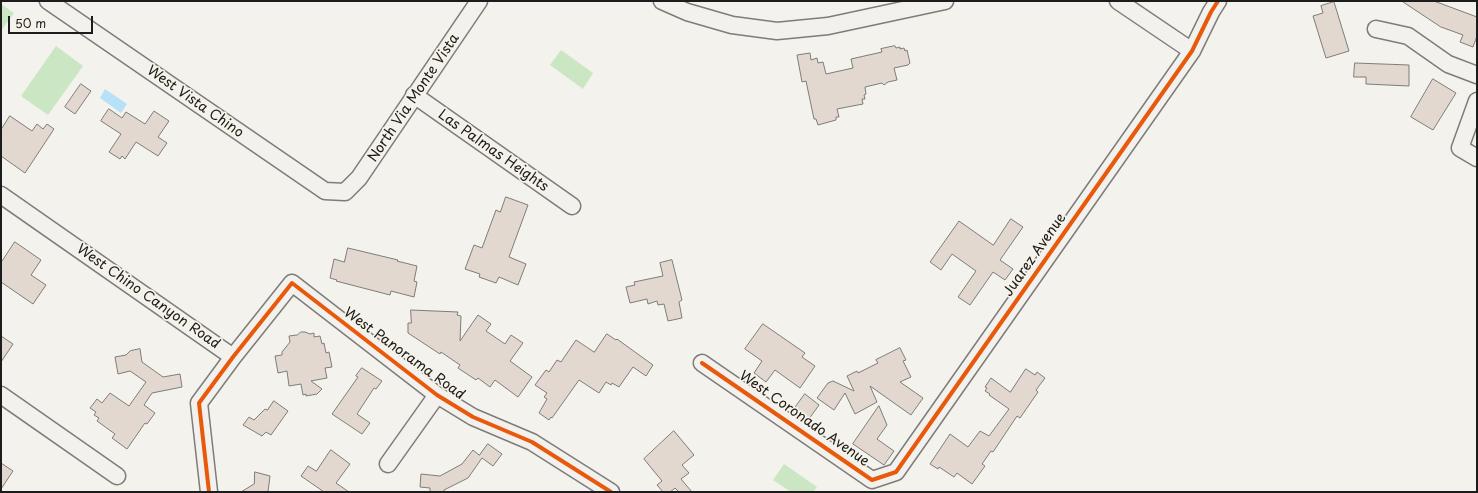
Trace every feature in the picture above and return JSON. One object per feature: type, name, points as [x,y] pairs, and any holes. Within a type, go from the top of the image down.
[{"type":"street","name":"West Vista Chino","points":[[48,1],[325,191],[345,192]]},
{"type":"street","name":"North Via Monte Vista","points":[[345,192],[360,178],[479,1]]},
{"type":"street","points":[[662,1],[687,12],[732,25],[777,31],[828,26],[945,1]]},
{"type":"street","points":[[1118,1],[1192,51]]},
{"type":"street","name":"Juarez Avenue","points":[[896,472],[1192,51],[1218,1]]},
{"type":"street","points":[[1376,29],[1408,36],[1448,64],[1477,74]]},
{"type":"street","name":"Las Palmas Heights","points":[[414,96],[572,206]]},
{"type":"street","points":[[1477,101],[1460,148],[1477,158]]},
{"type":"street","name":"West Chino Canyon Road","points":[[1,195],[233,356],[199,403],[209,492]]},
{"type":"street","name":"West Panorama Road","points":[[233,356],[292,283],[436,395],[473,417],[532,442],[601,490]]},
{"type":"street","name":"West Coronado Avenue","points":[[702,363],[872,480],[896,472]]},
{"type":"street","points":[[1,395],[117,476]]},
{"type":"street","points":[[388,464],[436,395]]},
{"type":"green space","points":[[1,4],[14,13],[1,31]]},
{"type":"green space","points":[[56,46],[83,66],[48,115],[21,96]]},
{"type":"green space","points":[[561,50],[593,73],[583,89],[550,65]]},
{"type":"green space","points":[[784,464],[817,487],[813,492],[791,492],[773,480]]},
{"type":"water","points":[[105,89],[127,104],[121,113],[100,98]]},
{"type":"building","points":[[1402,1],[1434,1],[1477,17],[1477,36],[1473,47],[1460,42],[1463,35],[1441,27]]},
{"type":"building","points":[[1334,2],[1349,51],[1326,58],[1313,16],[1323,13],[1321,6]]},
{"type":"building","points":[[895,46],[896,48],[900,47],[900,49],[904,48],[905,51],[907,50],[910,63],[908,65],[894,68],[897,80],[888,82],[884,85],[882,83],[865,87],[866,94],[864,95],[865,99],[862,99],[863,104],[837,109],[839,117],[836,117],[836,120],[818,125],[816,119],[814,119],[806,81],[802,82],[797,55],[810,53],[811,60],[817,58],[818,63],[823,62],[826,74],[853,68],[851,59],[882,52],[881,49]]},
{"type":"building","points":[[1355,63],[1409,65],[1409,86],[1366,84],[1366,77],[1354,77]]},
{"type":"building","points":[[1433,79],[1456,93],[1433,130],[1411,117]]},
{"type":"building","points":[[81,84],[91,91],[75,114],[65,107]]},
{"type":"building","points":[[109,109],[122,118],[126,112],[145,124],[154,111],[169,121],[158,137],[167,143],[158,156],[136,142],[125,159],[122,156],[120,159],[109,152],[121,134],[101,121]]},
{"type":"building","points":[[10,116],[32,131],[37,124],[43,129],[47,124],[54,129],[25,173],[1,156],[1,130]]},
{"type":"building","points":[[506,197],[528,205],[509,257],[526,264],[518,285],[499,277],[496,283],[479,277],[480,274],[465,269],[474,245],[482,248],[496,210],[500,212]]},
{"type":"building","points":[[1011,219],[1023,227],[1000,260],[1013,269],[1005,280],[993,272],[970,305],[958,297],[976,271],[952,254],[941,270],[930,262],[959,221],[993,245]]},
{"type":"building","points":[[15,242],[41,260],[31,275],[46,285],[33,304],[1,282],[1,263]]},
{"type":"building","points":[[348,248],[417,266],[414,281],[417,282],[414,297],[391,291],[390,295],[336,281],[337,280],[330,278],[334,259],[344,262]]},
{"type":"building","points":[[672,260],[682,300],[679,302],[682,318],[668,321],[664,304],[658,305],[657,301],[648,304],[647,299],[630,303],[626,287],[635,285],[634,282],[663,276],[660,263]]},
{"type":"building","points":[[411,310],[458,312],[457,315],[461,316],[460,341],[478,315],[491,324],[486,331],[505,344],[511,335],[523,343],[510,361],[532,377],[518,397],[495,380],[490,387],[478,378],[476,380],[458,368],[460,365],[408,333],[408,323],[411,323]]},
{"type":"building","points":[[763,324],[805,353],[802,357],[815,366],[800,388],[775,370],[766,382],[754,373],[762,361],[745,349]]},
{"type":"building","points":[[301,332],[310,334],[314,333],[314,337],[320,336],[322,344],[324,343],[326,353],[329,352],[332,367],[325,368],[327,378],[311,381],[322,389],[317,394],[306,396],[306,394],[303,395],[301,384],[289,386],[287,371],[278,373],[275,356],[282,355],[282,352],[290,342],[289,336],[297,335]]},
{"type":"building","points":[[607,334],[616,340],[617,339],[653,365],[646,376],[633,367],[619,387],[612,383],[611,385],[606,382],[599,393],[579,380],[552,418],[551,417],[549,420],[539,413],[547,399],[544,397],[547,393],[535,385],[546,370],[549,372],[557,360],[561,362],[576,340],[594,352]]},
{"type":"building","points":[[1,336],[13,344],[1,362]]},
{"type":"building","points":[[900,348],[906,360],[903,361],[911,377],[900,382],[923,398],[911,415],[870,386],[877,402],[855,414],[845,393],[834,410],[817,398],[828,383],[833,381],[854,391],[847,376],[857,371],[858,373],[878,363],[876,360]]},
{"type":"building","points":[[140,349],[142,362],[163,377],[180,374],[182,387],[152,393],[144,405],[155,413],[147,424],[145,423],[127,449],[112,438],[115,434],[97,421],[99,418],[94,415],[96,412],[90,408],[97,399],[102,403],[110,393],[129,406],[146,382],[130,371],[118,374],[115,357],[126,355],[130,351]]},
{"type":"building","points":[[362,368],[382,381],[376,389],[374,388],[357,414],[370,423],[362,434],[332,414],[358,377],[356,376]]},
{"type":"building","points":[[1026,369],[1035,375],[1037,372],[1045,378],[1036,390],[1038,392],[1020,418],[1017,416],[993,452],[991,451],[982,464],[985,466],[972,484],[957,473],[954,477],[939,467],[938,469],[930,464],[950,434],[968,447],[980,431],[989,436],[1009,409],[989,395],[990,394],[985,391],[987,388],[985,387],[991,378],[1010,392]]},
{"type":"building","points":[[805,394],[819,405],[806,423],[792,412]]},
{"type":"building","points":[[274,401],[288,411],[271,435],[266,432],[262,436],[243,425],[249,417],[254,420],[265,409],[267,410]]},
{"type":"building","points":[[879,406],[887,425],[877,439],[894,451],[884,465],[853,444]]},
{"type":"building","points":[[674,431],[694,455],[682,465],[689,473],[681,479],[692,492],[679,492],[675,488],[670,492],[663,492],[657,485],[662,481],[644,459]]},
{"type":"building","points":[[488,444],[502,454],[493,466],[482,458],[468,478],[444,490],[444,492],[430,492],[430,488],[420,487],[421,474],[440,476],[462,464],[473,450],[479,455]]},
{"type":"building","points":[[331,450],[350,464],[336,483],[349,492],[324,492],[301,476],[308,466],[316,471]]},
{"type":"building","points":[[1,463],[13,471],[1,489]]},
{"type":"building","points":[[255,472],[270,476],[268,492],[241,492],[254,484]]},
{"type":"cycle path","points":[[702,363],[872,480],[896,472],[1192,51],[1218,1]]},
{"type":"cycle path","points":[[209,492],[199,403],[233,357],[292,283],[437,395],[473,417],[532,442],[611,492]]}]
